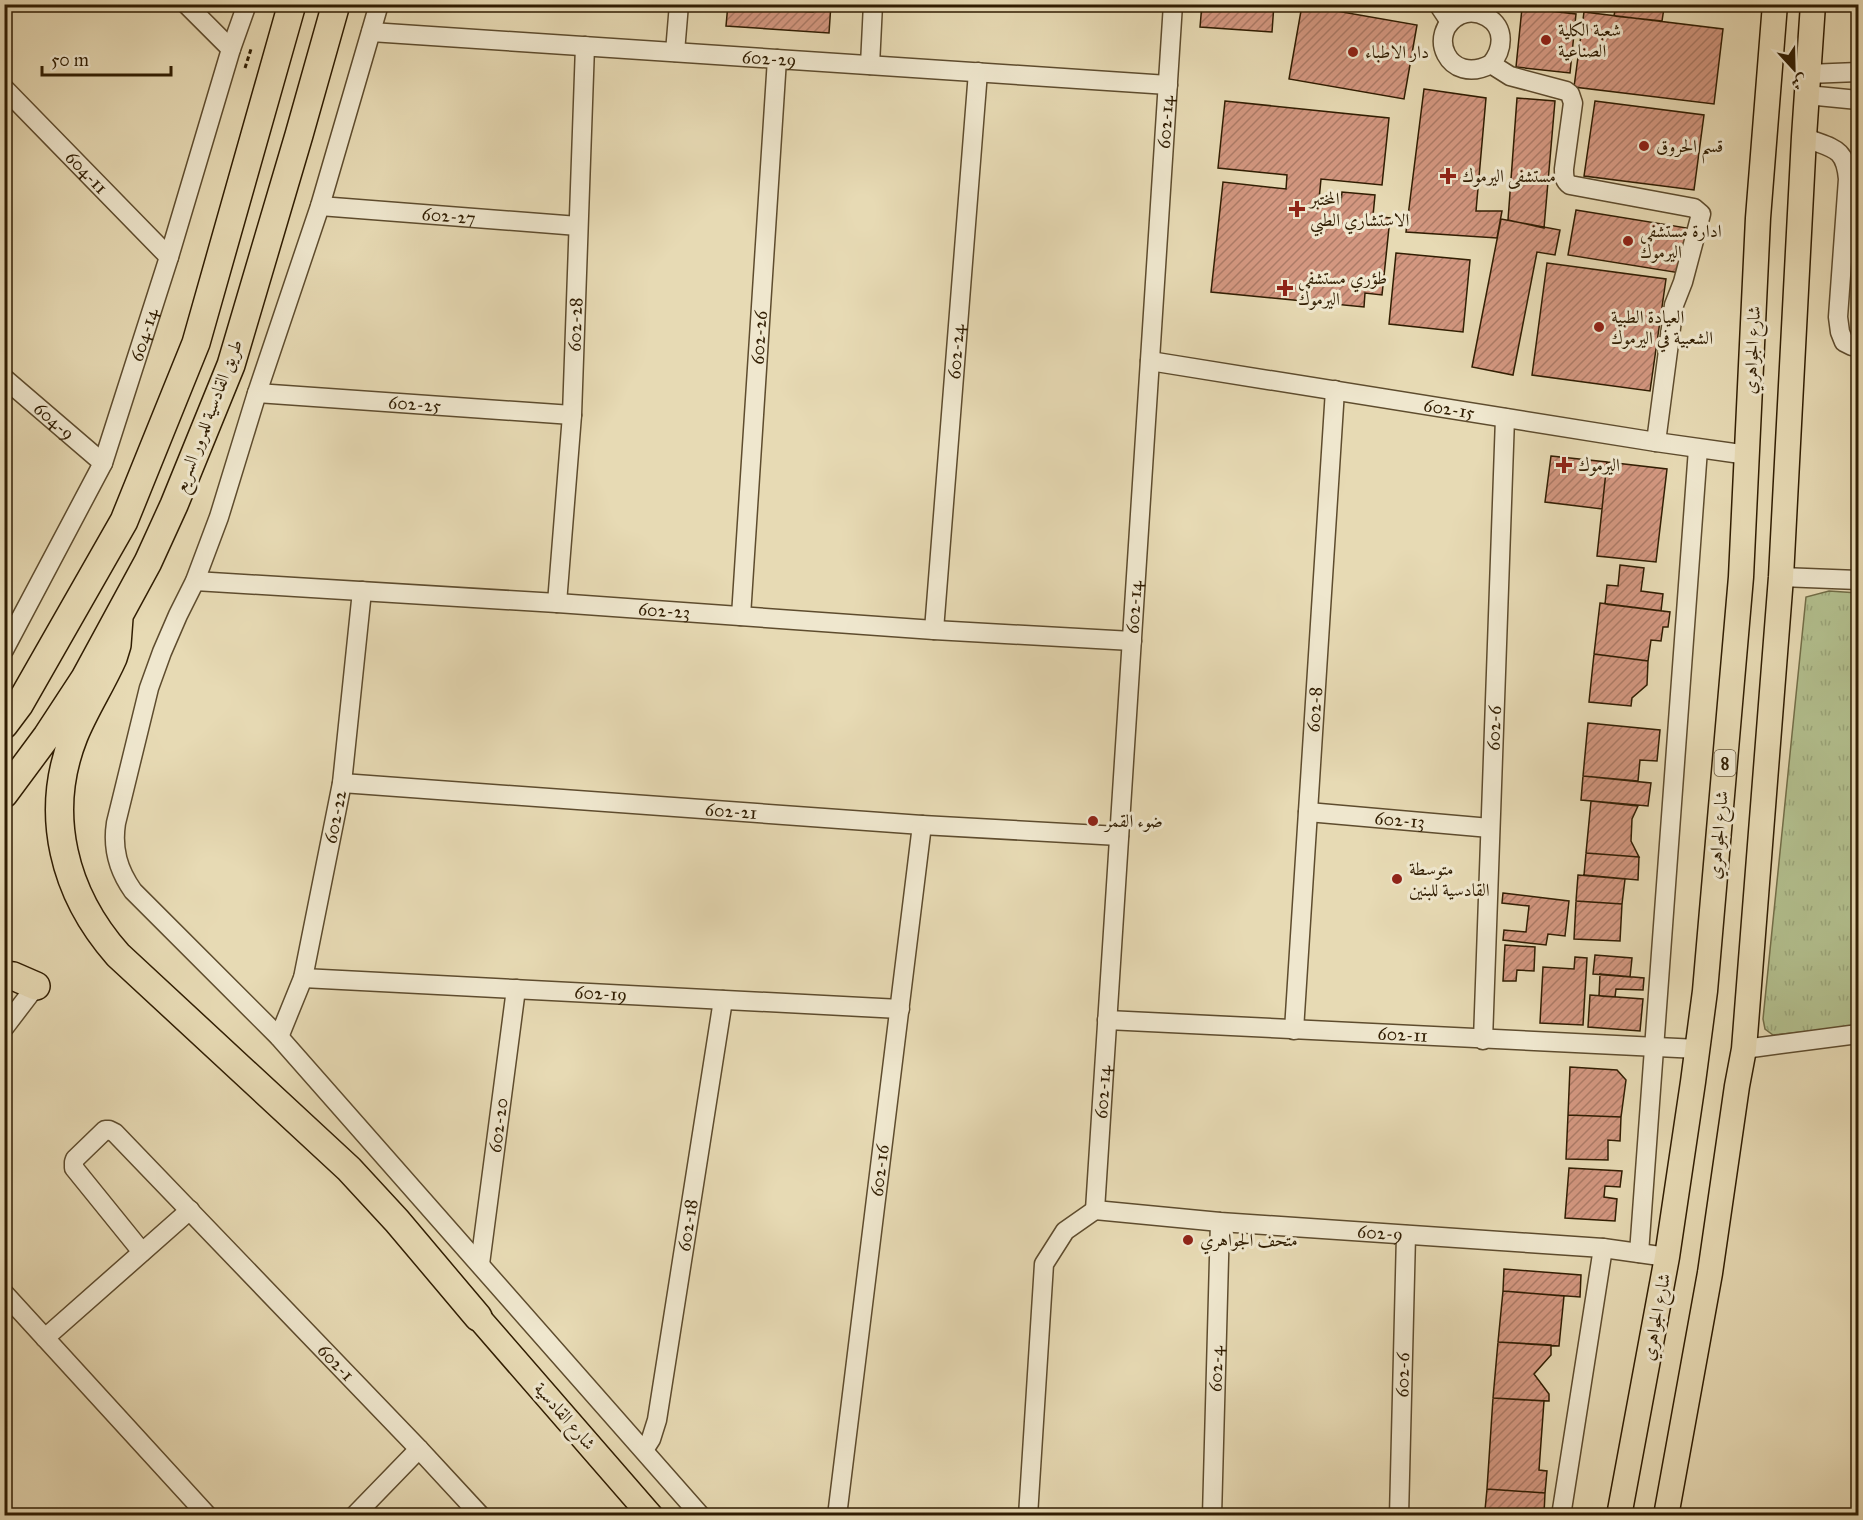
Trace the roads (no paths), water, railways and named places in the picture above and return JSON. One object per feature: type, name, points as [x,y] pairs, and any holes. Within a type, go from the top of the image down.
[{"type":"highway","name":"طريق القادسية للمرور السريع","points":[[4,725],[19,705],[124,521],[196,343],[292,4]]},
{"type":"highway","name":"طريق القادسية للمرور السريع","points":[[4,794],[66,707],[119,618],[174,506],[231,365],[336,4]]},
{"type":"highway","points":[[119,618],[117,645],[113,658],[74,738],[62,779],[60,821],[62,843],[72,884],[81,903],[104,939],[118,955],[349,1169],[398,1221],[478,1317]]},
{"type":"highway","points":[[4,975],[36,986]]},
{"type":"main road","name":"شارع الجواهري","points":[[1619,1515],[1667,1257],[1705,991],[1741,577],[1758,218],[1775,4]]},
{"type":"main road","points":[[1666,1515],[1710,1273],[1744,1049],[1781,578],[1813,4]]},
{"type":"main road","name":"شارع القادسية","points":[[478,1317],[651,1515]]},
{"type":"street","points":[[186,4],[231,50]]},
{"type":"street","name":"604-14","points":[[5,648],[103,463],[247,4]]},
{"type":"street","points":[[379,4],[320,206],[257,393],[219,517],[195,581],[178,615],[149,688],[116,823],[115,852],[118,866],[133,891],[279,1037],[701,1515]]},
{"type":"street","points":[[675,52],[678,4]]},
{"type":"street","points":[[870,65],[873,4]]},
{"type":"street","name":"602-14","points":[[1095,1210],[1173,4]]},
{"type":"street","points":[[1438,4],[1450,22]]},
{"type":"street","points":[[1475,12],[1492,20],[1498,28],[1501,47],[1491,64],[1480,70],[1472,71],[1453,64],[1443,48],[1445,30],[1450,22],[1458,16],[1475,12]]},
{"type":"street","name":"602-29","points":[[371,32],[1168,85]]},
{"type":"street","name":"602-28","points":[[557,603],[572,415],[585,46]]},
{"type":"street","name":"602-26","points":[[741,616],[777,59]]},
{"type":"street","points":[[1491,64],[1510,76],[1570,94],[1573,103],[1564,169],[1564,177],[1570,185],[1694,208],[1701,214],[1683,282],[1674,305],[1656,442]]},
{"type":"street","name":"602-24","points":[[934,630],[978,72]]},
{"type":"street","points":[[1807,85],[1858,72]]},
{"type":"street","points":[[1807,85],[1858,100]]},
{"type":"street","name":"604-11","points":[[5,88],[169,256]]},
{"type":"street","points":[[1804,137],[1841,153],[1846,163],[1848,179],[1838,316],[1844,342],[1858,346]]},
{"type":"street","name":"602-27","points":[[320,206],[578,226]]},
{"type":"street","name":"602-15","points":[[1150,360],[1698,449],[1748,455]]},
{"type":"street","name":"604-9","points":[[4,378],[103,463]]},
{"type":"street","name":"602-8","points":[[1294,1030],[1335,390]]},
{"type":"street","name":"602-25","points":[[257,393],[572,415]]},
{"type":"street","name":"602-6","points":[[1483,1040],[1505,418]]},
{"type":"street","points":[[1639,1253],[1698,449]]},
{"type":"street","points":[[1781,578],[1858,580]]},
{"type":"street","name":"602-23","points":[[195,581],[1132,641]]},
{"type":"street","name":"602-22","points":[[279,1037],[303,978],[342,783],[362,591]]},
{"type":"street","name":"602-21","points":[[342,783],[1119,837]]},
{"type":"street","name":"602-13","points":[[1308,812],[1490,828]]},
{"type":"street","name":"602-16","points":[[837,1515],[922,825]]},
{"type":"street","name":"602-19","points":[[303,978],[900,1009]]},
{"type":"street","points":[[4,1028],[36,986]]},
{"type":"street","name":"602-20","points":[[480,1264],[516,989]]},
{"type":"street","name":"602-18","points":[[644,1450],[651,1439],[657,1420],[723,1000]]},
{"type":"street","name":"602-11","points":[[1107,1020],[1698,1049]]},
{"type":"street","points":[[1744,1049],[1858,1034]]},
{"type":"street","name":"602-1","points":[[142,1252],[74,1168],[75,1159],[103,1132],[109,1130],[115,1133],[190,1210],[481,1515]]},
{"type":"street","points":[[45,1338],[190,1210]]},
{"type":"street","points":[[1028,1515],[1044,1264],[1065,1231],[1095,1210]]},
{"type":"street","name":"602-9","points":[[1095,1210],[1220,1222],[1603,1248],[1667,1257]]},
{"type":"street","name":"602-4","points":[[1212,1515],[1220,1222]]},
{"type":"street","name":"602-6","points":[[1399,1515],[1406,1235]]},
{"type":"street","points":[[1562,1515],[1603,1248]]},
{"type":"street","points":[[4,1293],[208,1515]]},
{"type":"street","points":[[354,1515],[419,1449]]},
{"type":"place","name":"شعبة الكلية الصناعية","points":[[1546,40]]},
{"type":"place","name":"دار الاطباء","points":[[1353,52]]},
{"type":"place","name":"قسم الحروق","points":[[1644,146]]},
{"type":"place","name":"مستشفى اليرموك","points":[[1448,176]]},
{"type":"place","name":"المختبر الاستشاري الطبي","points":[[1297,209]]},
{"type":"place","name":"ادارة مستشفى اليرموك","points":[[1628,241]]},
{"type":"place","name":"طؤري مستشفى اليرموك","points":[[1285,288]]},
{"type":"place","name":"العيادة الطبية الشعبية في اليرموك","points":[[1599,327]]},
{"type":"place","name":"اليرموك","points":[[1564,465]]},
{"type":"place","name":"ضوء القمر","points":[[1093,821]]},
{"type":"place","name":"متوسطة القادسية للبنين","points":[[1397,879]]},
{"type":"place","name":"متحف الجواهري","points":[[1188,1240]]}]
